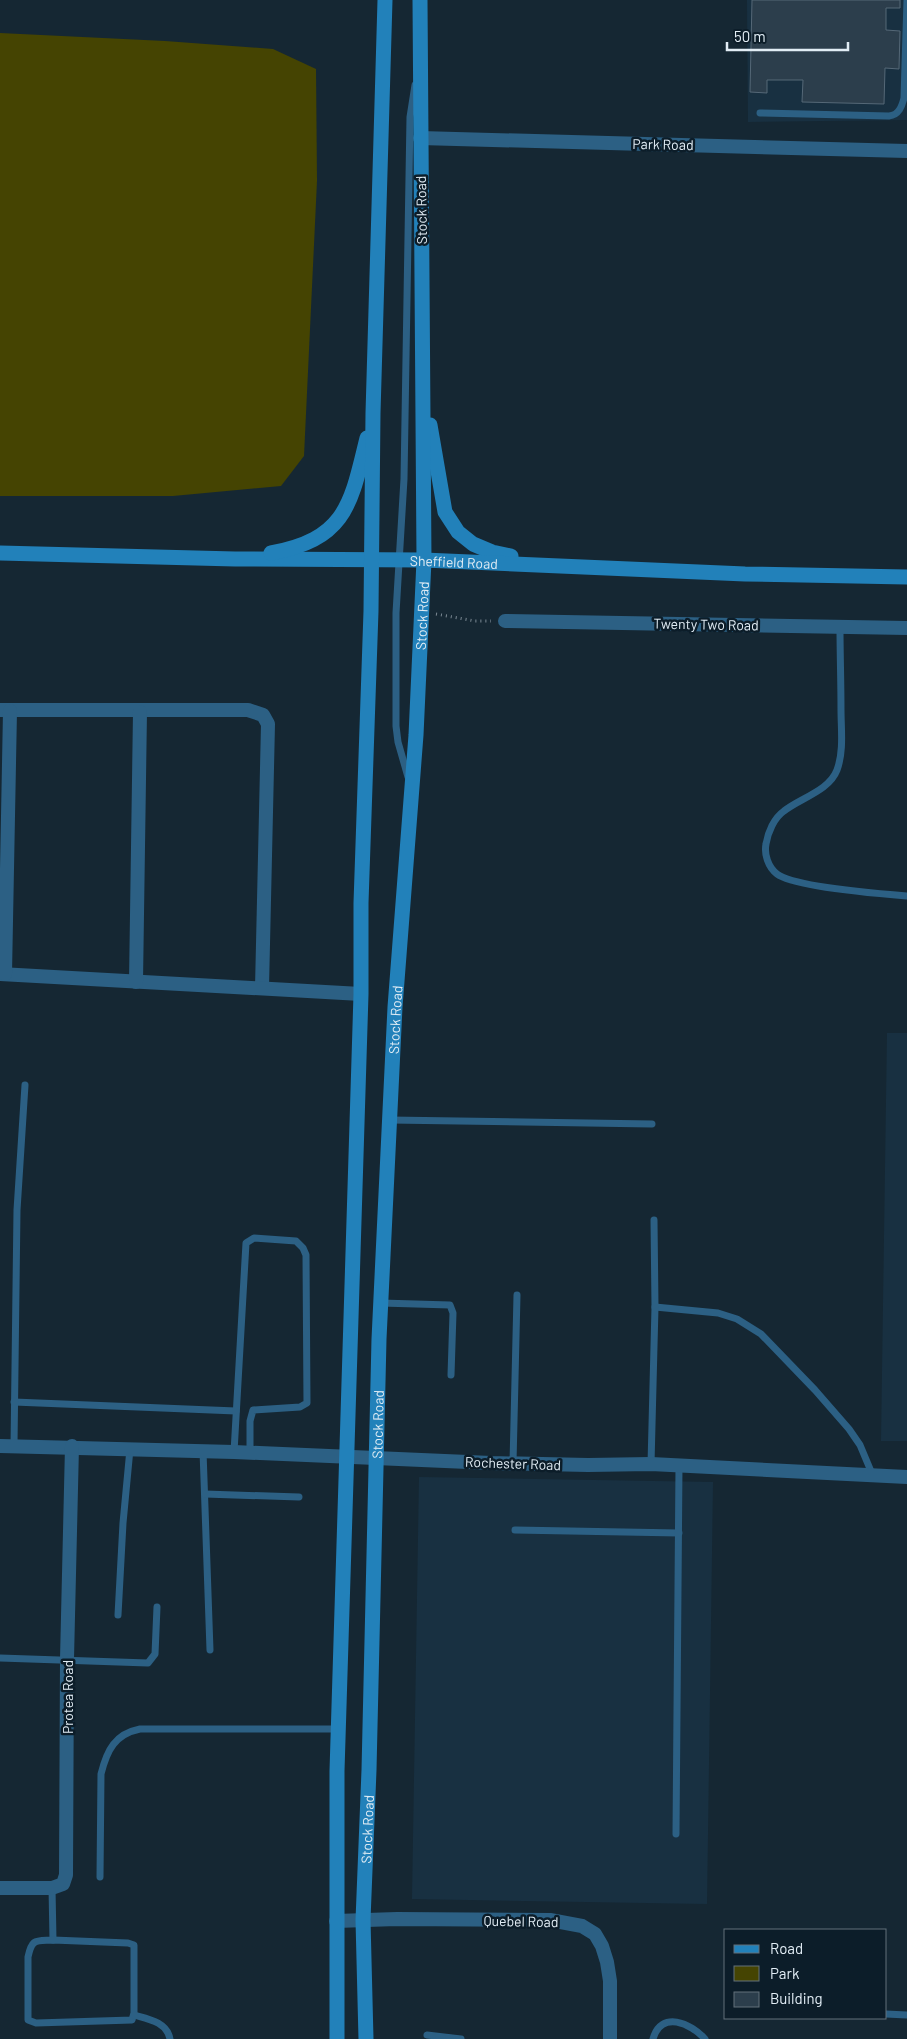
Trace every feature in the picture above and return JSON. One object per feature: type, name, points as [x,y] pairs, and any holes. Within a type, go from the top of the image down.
[{"type":"main road","name":"Stock Road","points":[[337,2039],[338,1729],[372,559],[373,413],[385,0]]},
{"type":"main road","name":"Stock Road","points":[[366,2039],[363,1920],[369,1770],[380,1303],[395,1007],[416,735],[424,560],[420,0]]},
{"type":"main road","points":[[423,389],[445,512],[458,532],[473,544],[492,552],[555,565]]},
{"type":"main road","points":[[235,559],[296,548],[316,539],[333,526],[352,496],[373,413]]},
{"type":"main road","name":"Sheffield Road","points":[[0,553],[235,559],[400,559],[746,574],[907,577]]},
{"type":"street","name":"Park Road","points":[[420,138],[907,151]]},
{"type":"street","name":"Twenty Two Road","points":[[505,621],[907,628]]},
{"type":"street","points":[[262,988],[268,724],[266,718],[263,715],[248,710],[140,712],[5,711],[3,974],[360,994]]},
{"type":"street","points":[[136,982],[140,712]]},
{"type":"street","points":[[7,1446],[72,1446],[346,1457]]},
{"type":"street","name":"Protea Road","points":[[52,1888],[63,1884],[66,1875],[67,1659],[72,1446]]},
{"type":"street","name":"Rochester Road","points":[[346,1457],[588,1465],[650,1464],[907,1477]]},
{"type":"street","points":[[0,1888],[52,1888]]},
{"type":"street","name":"Quebel Road","points":[[336,1921],[397,1919],[550,1920],[582,1926],[595,1934],[602,1946],[607,1962],[610,1982],[610,2039]]},
{"type":"lane","points":[[760,113],[889,116],[896,113],[904,98],[907,0]]},
{"type":"lane","points":[[412,789],[398,742],[396,726],[396,613],[404,479],[410,117],[419,62]]},
{"type":"lane","points":[[840,627],[842,738],[836,772],[813,794],[782,812],[770,832],[766,845],[766,857],[775,873],[792,880],[862,892],[907,896]]},
{"type":"lane","points":[[7,1446],[14,1402],[17,1210],[25,1084]]},
{"type":"lane","points":[[389,1120],[652,1124]]},
{"type":"lane","points":[[650,1464],[655,1307],[654,1220]]},
{"type":"lane","points":[[234,1452],[246,1243],[254,1238],[296,1241],[303,1248],[306,1255],[307,1403],[300,1407],[253,1410],[250,1421],[250,1453]]},
{"type":"lane","points":[[513,1463],[518,1295]]},
{"type":"lane","points":[[380,1303],[450,1305],[453,1313],[452,1375]]},
{"type":"lane","points":[[655,1307],[718,1313],[736,1319],[762,1334],[849,1429],[860,1445],[873,1476]]},
{"type":"lane","points":[[14,1402],[236,1411]]},
{"type":"lane","points":[[118,1615],[123,1522],[130,1448]]},
{"type":"lane","points":[[203,1451],[210,1650]]},
{"type":"lane","points":[[676,1834],[679,1466]]},
{"type":"lane","points":[[204,1494],[299,1497]]},
{"type":"lane","points":[[515,1530],[679,1534]]},
{"type":"lane","points":[[0,1658],[148,1662],[155,1654],[157,1607]]},
{"type":"lane","points":[[100,1877],[101,1774],[104,1760],[111,1747],[127,1732],[140,1729],[338,1729]]},
{"type":"lane","points":[[52,1888],[53,1940]]},
{"type":"lane","points":[[53,1940],[128,1943],[134,1945],[133,2018],[128,2021],[36,2023],[28,2020],[28,1957],[30,1949],[33,1942],[53,1940]]},
{"type":"lane","points":[[887,2014],[907,2015]]},
{"type":"lane","points":[[134,2015],[160,2024],[169,2034],[170,2039]]},
{"type":"lane","points":[[653,2039],[661,2025],[671,2022],[686,2024],[699,2032],[705,2039]]},
{"type":"lane","points":[[427,2035],[461,2039]]},
{"type":"path","points":[[434,614],[475,621],[505,621]]},
{"type":"shaded area","points":[[747,0],[907,0],[907,120],[748,122]]},
{"type":"shaded area","points":[[887,1033],[907,1033],[907,1441],[881,1441]]},
{"type":"shaded area","points":[[419,1477],[713,1482],[707,1904],[412,1899]]},
{"type":"green space","points":[[0,33],[165,41],[273,49],[316,69],[317,181],[304,456],[281,486],[173,496],[0,496]]},
{"type":"building","points":[[752,0],[900,0],[900,8],[886,8],[886,30],[900,31],[899,69],[885,68],[884,104],[802,102],[803,80],[767,80],[767,93],[750,92]]}]
